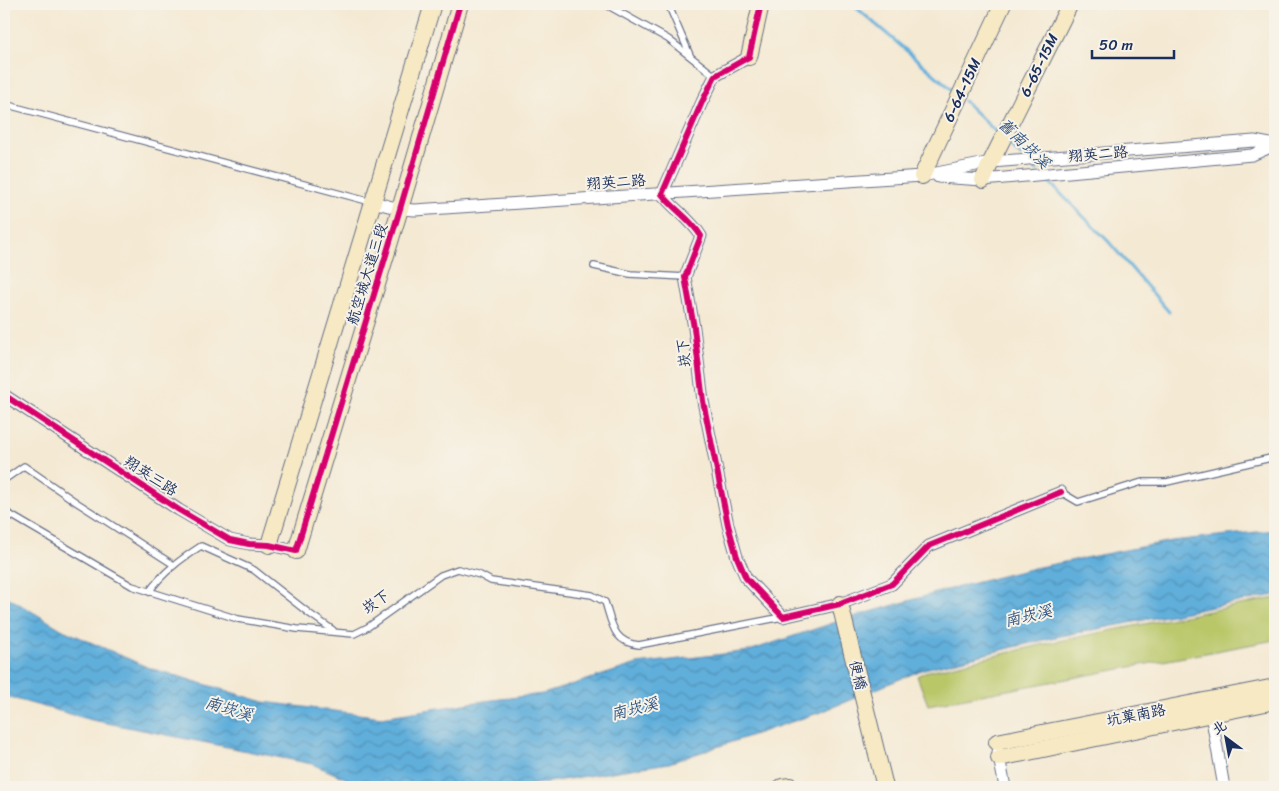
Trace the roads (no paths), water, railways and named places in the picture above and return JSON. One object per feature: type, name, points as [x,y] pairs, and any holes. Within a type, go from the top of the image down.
[{"type":"street","name":"航空城大道三段","points":[[269,545],[433,4]]},
{"type":"street","name":"航空城大道三段","points":[[296,551],[460,4]]},
{"type":"street","points":[[685,277],[701,236],[696,228],[662,194],[715,76],[749,57],[761,4]]},
{"type":"street","name":"6-64-15M","points":[[922,176],[1003,4]]},
{"type":"street","name":"6-65-15M","points":[[983,180],[990,162],[1070,4]]},
{"type":"street","name":"翔英二路","points":[[373,202],[400,209],[415,210],[922,176],[990,162],[1254,141],[1275,145]]},
{"type":"street","name":"翔英二路","points":[[922,176],[983,180],[1252,155],[1275,145]]},
{"type":"street","name":"崁下","points":[[685,277],[694,328],[703,401],[728,525],[737,557],[746,578],[783,617],[842,610],[892,584],[929,546],[1061,492]]},
{"type":"street","name":"翔英三路","points":[[4,395],[178,510],[230,540],[296,551]]},
{"type":"street","name":"便橋","points":[[842,610],[885,787]]},
{"type":"street","name":"坑菓南路","points":[[998,750],[1275,687]]},
{"type":"street","name":"坑菓南路","points":[[998,750],[1275,702]]},
{"type":"street","points":[[1210,714],[1224,787]]},
{"type":"street","points":[[998,750],[1004,787]]},
{"type":"lane","points":[[605,4],[668,39],[715,76]]},
{"type":"lane","points":[[668,4],[691,57]]},
{"type":"lane","points":[[4,104],[373,202]]},
{"type":"lane","points":[[594,266],[630,274],[685,277]]},
{"type":"lane","points":[[1061,492],[1078,502],[1142,482],[1167,482],[1275,457]]},
{"type":"lane","points":[[4,480],[24,466],[174,565]]},
{"type":"lane","name":"崁下","points":[[4,510],[132,586],[238,620],[297,629],[354,634],[368,627],[441,575],[458,569],[480,575],[491,581],[592,595],[605,602],[614,630],[619,638],[631,644],[639,645],[783,617]]},
{"type":"lane","points":[[149,592],[158,579],[201,546],[254,570],[335,631]]},
{"type":"water","name":"南崁溪","points":[[1275,530],[1275,595],[1056,637],[924,669],[821,712],[669,763],[517,787],[366,787],[312,764],[92,720],[4,696],[4,595],[63,630],[147,667],[264,702],[382,717],[543,694],[637,664],[749,651],[839,621],[946,590],[1034,568],[1171,541]]},
{"type":"waterway","name":"舊南崁溪","points":[[852,4],[956,93]]},
{"type":"waterway","name":"舊南崁溪","points":[[964,101],[999,135]]},
{"type":"waterway","name":"舊南崁溪","points":[[1007,143],[1021,156]]},
{"type":"waterway","name":"舊南崁溪","points":[[1027,162],[1037,171]]},
{"type":"waterway","name":"舊南崁溪","points":[[1044,177],[1108,241],[1169,312]]}]
